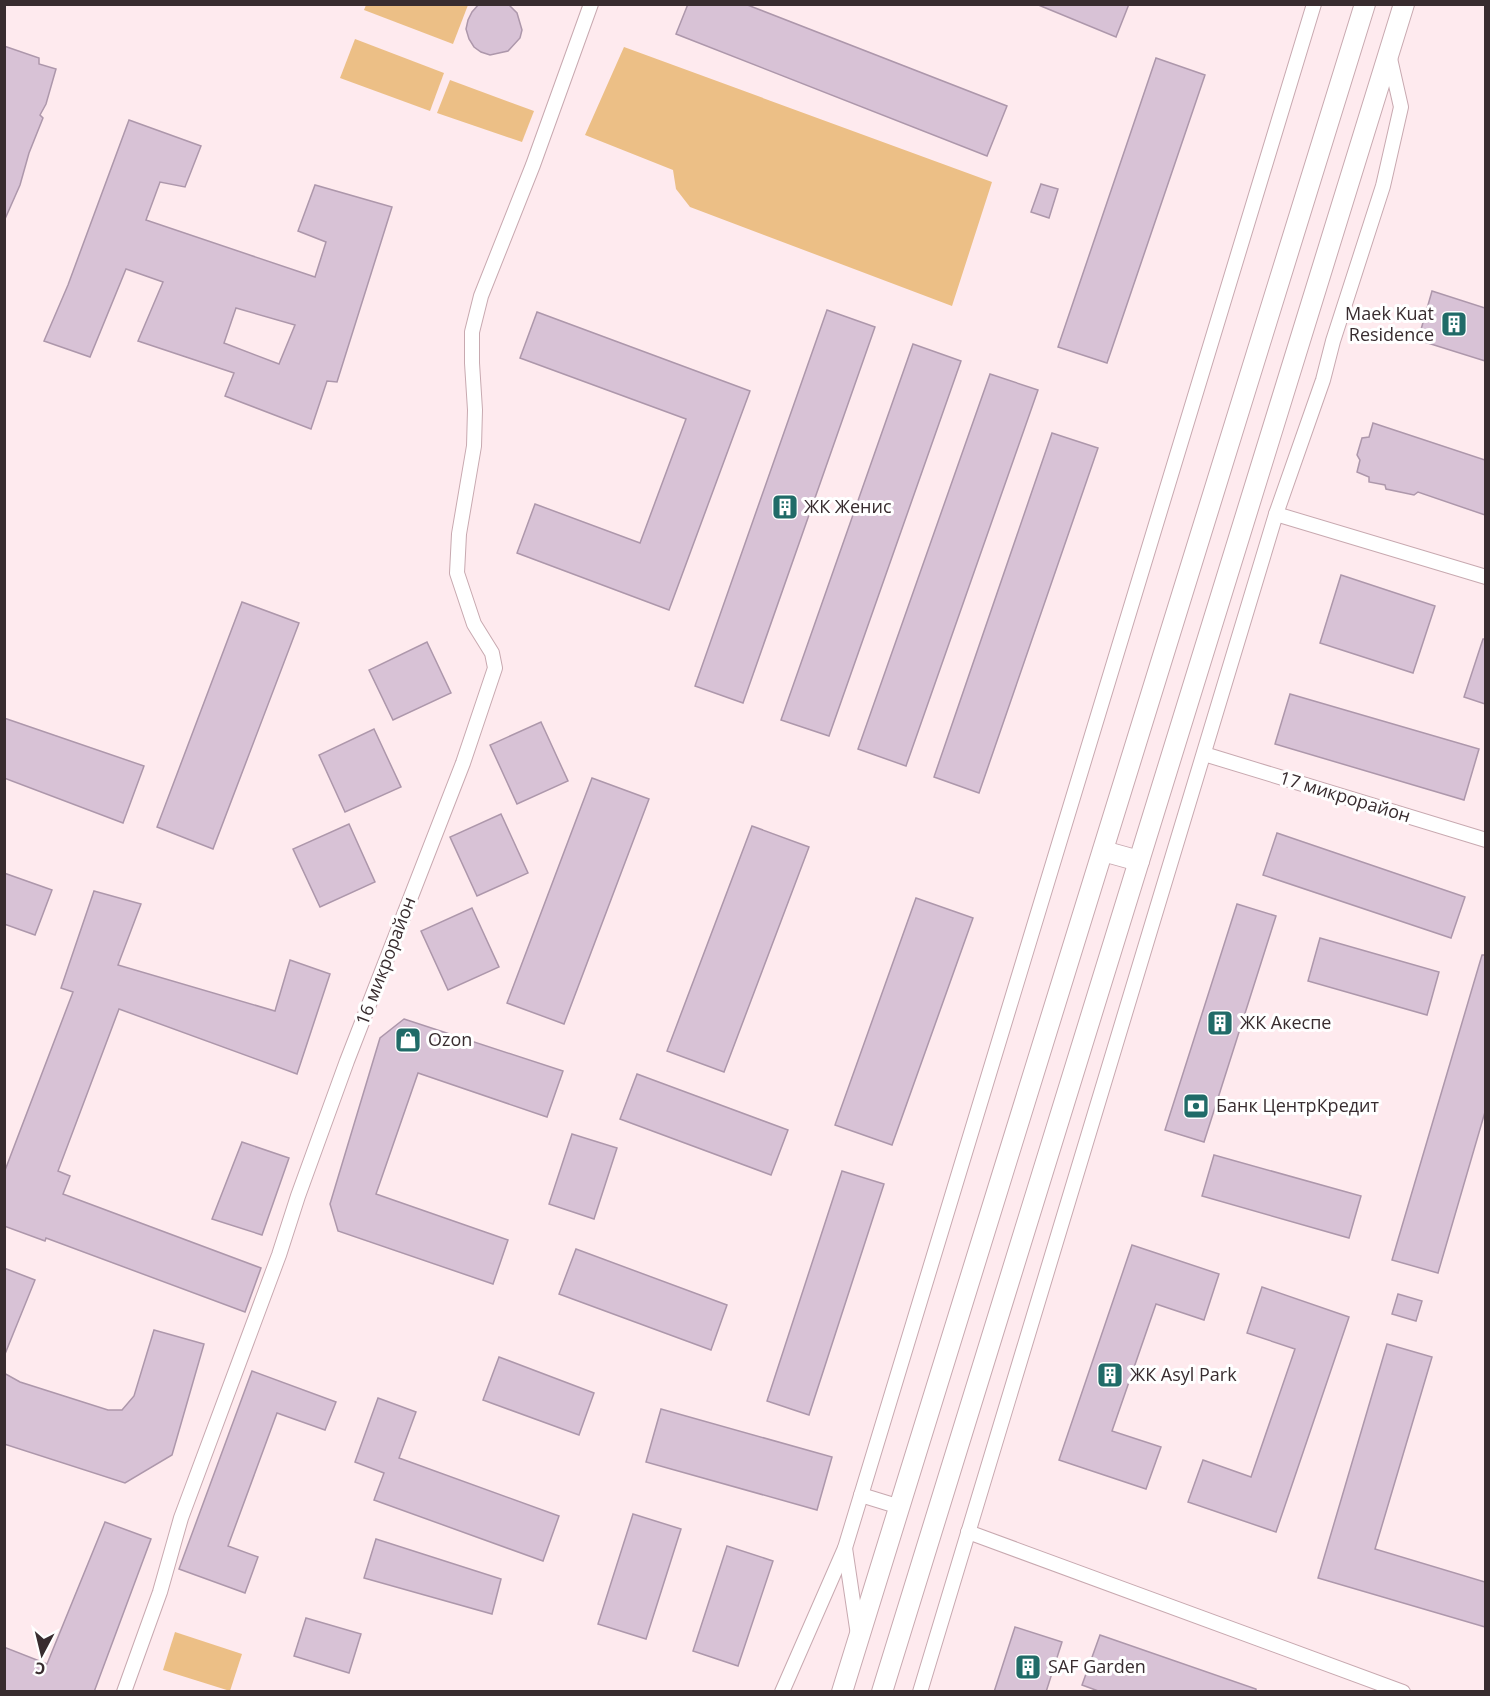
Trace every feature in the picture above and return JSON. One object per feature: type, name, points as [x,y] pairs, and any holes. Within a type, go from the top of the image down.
[{"type":"main road","points":[[842,1692],[1365,4]]},
{"type":"main road","points":[[882,1692],[1404,4]]},
{"type":"main road","points":[[1103,851],[1139,861]]},
{"type":"street","name":"16 микрорайон","points":[[124,1692],[160,1592],[181,1518],[279,1255],[347,1061],[463,763],[495,668],[492,653],[474,624],[457,573],[459,534],[474,446],[472,332],[481,296],[533,165],[591,4]]},
{"type":"street","points":[[782,1692],[845,1548],[1314,4]]},
{"type":"street","points":[[920,1692],[1276,514],[1323,380],[1333,341],[1383,186],[1401,107],[1389,51]]},
{"type":"street","points":[[1276,514],[1485,578]]},
{"type":"street","name":"17 микрорайон","points":[[1204,754],[1485,840]]},
{"type":"street","points":[[861,1495],[900,1507]]},
{"type":"street","points":[[968,1532],[1403,1692]]},
{"type":"street","points":[[845,1548],[859,1640]]},
{"type":"shaded area","points":[[366,5],[468,5],[453,44],[364,10]]},
{"type":"shaded area","points":[[355,39],[444,73],[430,111],[340,78]]},
{"type":"shaded area","points":[[624,47],[992,182],[952,306],[690,207],[676,189],[673,170],[585,135]]},
{"type":"shaded area","points":[[450,80],[534,111],[522,142],[437,113]]},
{"type":"shaded area","points":[[175,1632],[242,1654],[230,1691],[163,1670]]},
{"type":"building","points":[[479,4],[508,4],[517,13],[522,30],[520,38],[508,51],[490,55],[474,47],[469,39],[466,29],[468,20]]},
{"type":"building","points":[[688,4],[745,4],[1007,106],[987,156],[676,34]]},
{"type":"building","points":[[1036,4],[1129,4],[1116,37]]},
{"type":"building","points":[[4,46],[39,58],[39,64],[56,69],[46,104],[40,115],[43,118],[29,153],[20,185],[5,219]]},
{"type":"building","points":[[1156,58],[1205,75],[1107,363],[1058,347]]},
{"type":"building","points":[[129,120],[201,146],[185,187],[160,182],[146,220],[315,277],[326,242],[298,231],[315,185],[392,207],[337,382],[327,381],[311,429],[225,396],[234,373],[138,341],[163,282],[126,269],[90,357],[44,341],[68,285]],"holes":[[[236,308],[295,325],[279,364],[224,343]]]},
{"type":"building","points":[[1041,184],[1058,189],[1049,218],[1031,212]]},
{"type":"building","name":"Maek Kuat Residence","points":[[1432,291],[1485,308],[1485,361],[1418,340]]},
{"type":"building","name":"ЖК Женис","points":[[827,310],[875,327],[743,703],[695,686]]},
{"type":"building","points":[[537,312],[750,391],[669,610],[517,553],[535,504],[640,543],[686,419],[520,358]]},
{"type":"building","name":"ЖК Женис","points":[[913,344],[961,361],[829,736],[781,720]]},
{"type":"building","name":"ЖК Женис","points":[[990,374],[1038,390],[906,766],[858,749]]},
{"type":"building","points":[[1373,423],[1485,460],[1485,515],[1418,492],[1414,495],[1386,489],[1385,485],[1369,482],[1369,477],[1357,472],[1360,460],[1357,455],[1362,438],[1369,437]]},
{"type":"building","points":[[1052,433],[1098,448],[979,793],[934,777]]},
{"type":"building","points":[[1341,575],[1435,606],[1413,673],[1320,643]]},
{"type":"building","points":[[242,602],[299,623],[213,849],[157,827]]},
{"type":"building","points":[[1483,639],[1485,639],[1485,704],[1464,697]]},
{"type":"building","points":[[427,642],[451,693],[393,720],[369,670]]},
{"type":"building","points":[[1290,694],[1479,749],[1464,800],[1275,744]]},
{"type":"building","points":[[4,718],[144,766],[123,823],[4,778]]},
{"type":"building","points":[[541,722],[568,781],[517,804],[490,745]]},
{"type":"building","points":[[374,729],[401,787],[345,812],[319,755]]},
{"type":"building","points":[[592,778],[649,799],[564,1024],[507,1003]]},
{"type":"building","points":[[501,814],[528,873],[477,896],[450,837]]},
{"type":"building","points":[[349,824],[375,882],[320,907],[293,849]]},
{"type":"building","points":[[752,826],[809,847],[724,1072],[667,1051]]},
{"type":"building","points":[[1277,833],[1465,897],[1451,938],[1263,875]]},
{"type":"building","points":[[4,873],[52,890],[35,935],[4,924]]},
{"type":"building","points":[[94,891],[141,904],[118,965],[275,1011],[290,960],[330,974],[297,1074],[119,1009],[58,1171],[70,1176],[63,1194],[261,1268],[245,1312],[46,1238],[45,1241],[4,1226],[4,1173],[73,992],[61,988]]},
{"type":"building","points":[[916,898],[973,918],[892,1145],[835,1125]]},
{"type":"building","name":"ЖК Акеспе","points":[[1237,904],[1276,916],[1204,1142],[1165,1130]]},
{"type":"building","points":[[472,908],[499,967],[448,990],[421,931]]},
{"type":"building","points":[[1320,938],[1439,972],[1427,1015],[1308,981]]},
{"type":"building","points":[[1482,955],[1485,955],[1485,1112],[1438,1273],[1392,1260]]},
{"type":"building","points":[[404,1019],[563,1071],[547,1117],[418,1073],[376,1194],[508,1240],[493,1284],[338,1231],[330,1204],[380,1038]]},
{"type":"building","points":[[637,1074],[788,1130],[771,1175],[620,1119]]},
{"type":"building","points":[[572,1134],[617,1148],[594,1219],[549,1204]]},
{"type":"building","points":[[242,1142],[289,1158],[262,1235],[212,1219]]},
{"type":"building","points":[[1214,1155],[1361,1196],[1349,1238],[1202,1196]]},
{"type":"building","points":[[842,1171],[884,1184],[809,1415],[767,1401]]},
{"type":"building","name":"ЖК Asyl Park","points":[[1132,1245],[1219,1274],[1204,1320],[1156,1304],[1112,1431],[1161,1447],[1146,1489],[1059,1460]]},
{"type":"building","points":[[576,1249],[727,1305],[711,1350],[559,1294]]},
{"type":"building","points":[[4,1268],[35,1280],[5,1354],[4,1354]]},
{"type":"building","points":[[1262,1287],[1349,1317],[1276,1532],[1188,1502],[1203,1460],[1251,1477],[1295,1349],[1247,1333]]},
{"type":"building","points":[[1398,1294],[1422,1301],[1416,1321],[1392,1314]]},
{"type":"building","points":[[154,1330],[204,1344],[172,1455],[125,1483],[4,1444],[4,1373],[20,1382],[108,1410],[122,1410],[134,1396]]},
{"type":"building","points":[[1387,1344],[1432,1357],[1375,1549],[1485,1582],[1485,1627],[1318,1578]]},
{"type":"building","points":[[499,1357],[594,1393],[579,1435],[483,1400]]},
{"type":"building","points":[[252,1371],[336,1402],[325,1430],[277,1413],[228,1546],[258,1557],[245,1593],[179,1569]]},
{"type":"building","points":[[378,1398],[416,1412],[399,1458],[559,1516],[543,1561],[374,1500],[384,1473],[355,1462]]},
{"type":"building","points":[[661,1409],[832,1457],[817,1510],[646,1462]]},
{"type":"building","points":[[633,1514],[681,1529],[646,1639],[598,1624]]},
{"type":"building","points":[[105,1522],[151,1539],[94,1692],[4,1692],[4,1647],[47,1664]]},
{"type":"building","points":[[376,1539],[501,1579],[492,1614],[364,1578]]},
{"type":"building","points":[[727,1546],[773,1561],[738,1666],[693,1651]]},
{"type":"building","points":[[306,1618],[361,1634],[349,1673],[294,1656]]},
{"type":"building","name":"SAF Garden","points":[[1015,1627],[1062,1642],[1046,1692],[994,1692]]},
{"type":"building","points":[[1100,1635],[1256,1689],[1256,1692],[1101,1692],[1082,1685]]},
{"type":"place","name":"Maek Kuat Residence","points":[[1454,324]]},
{"type":"place","name":"ЖК Женис","points":[[785,507]]},
{"type":"place","name":"ЖК Акеспе","points":[[1220,1023]]},
{"type":"place","name":"Ozon","points":[[408,1040]]},
{"type":"place","name":"Банк ЦентрКредит","points":[[1196,1106]]},
{"type":"place","name":"ЖК Asyl Park","points":[[1110,1375]]},
{"type":"place","name":"SAF Garden","points":[[1028,1667]]}]
